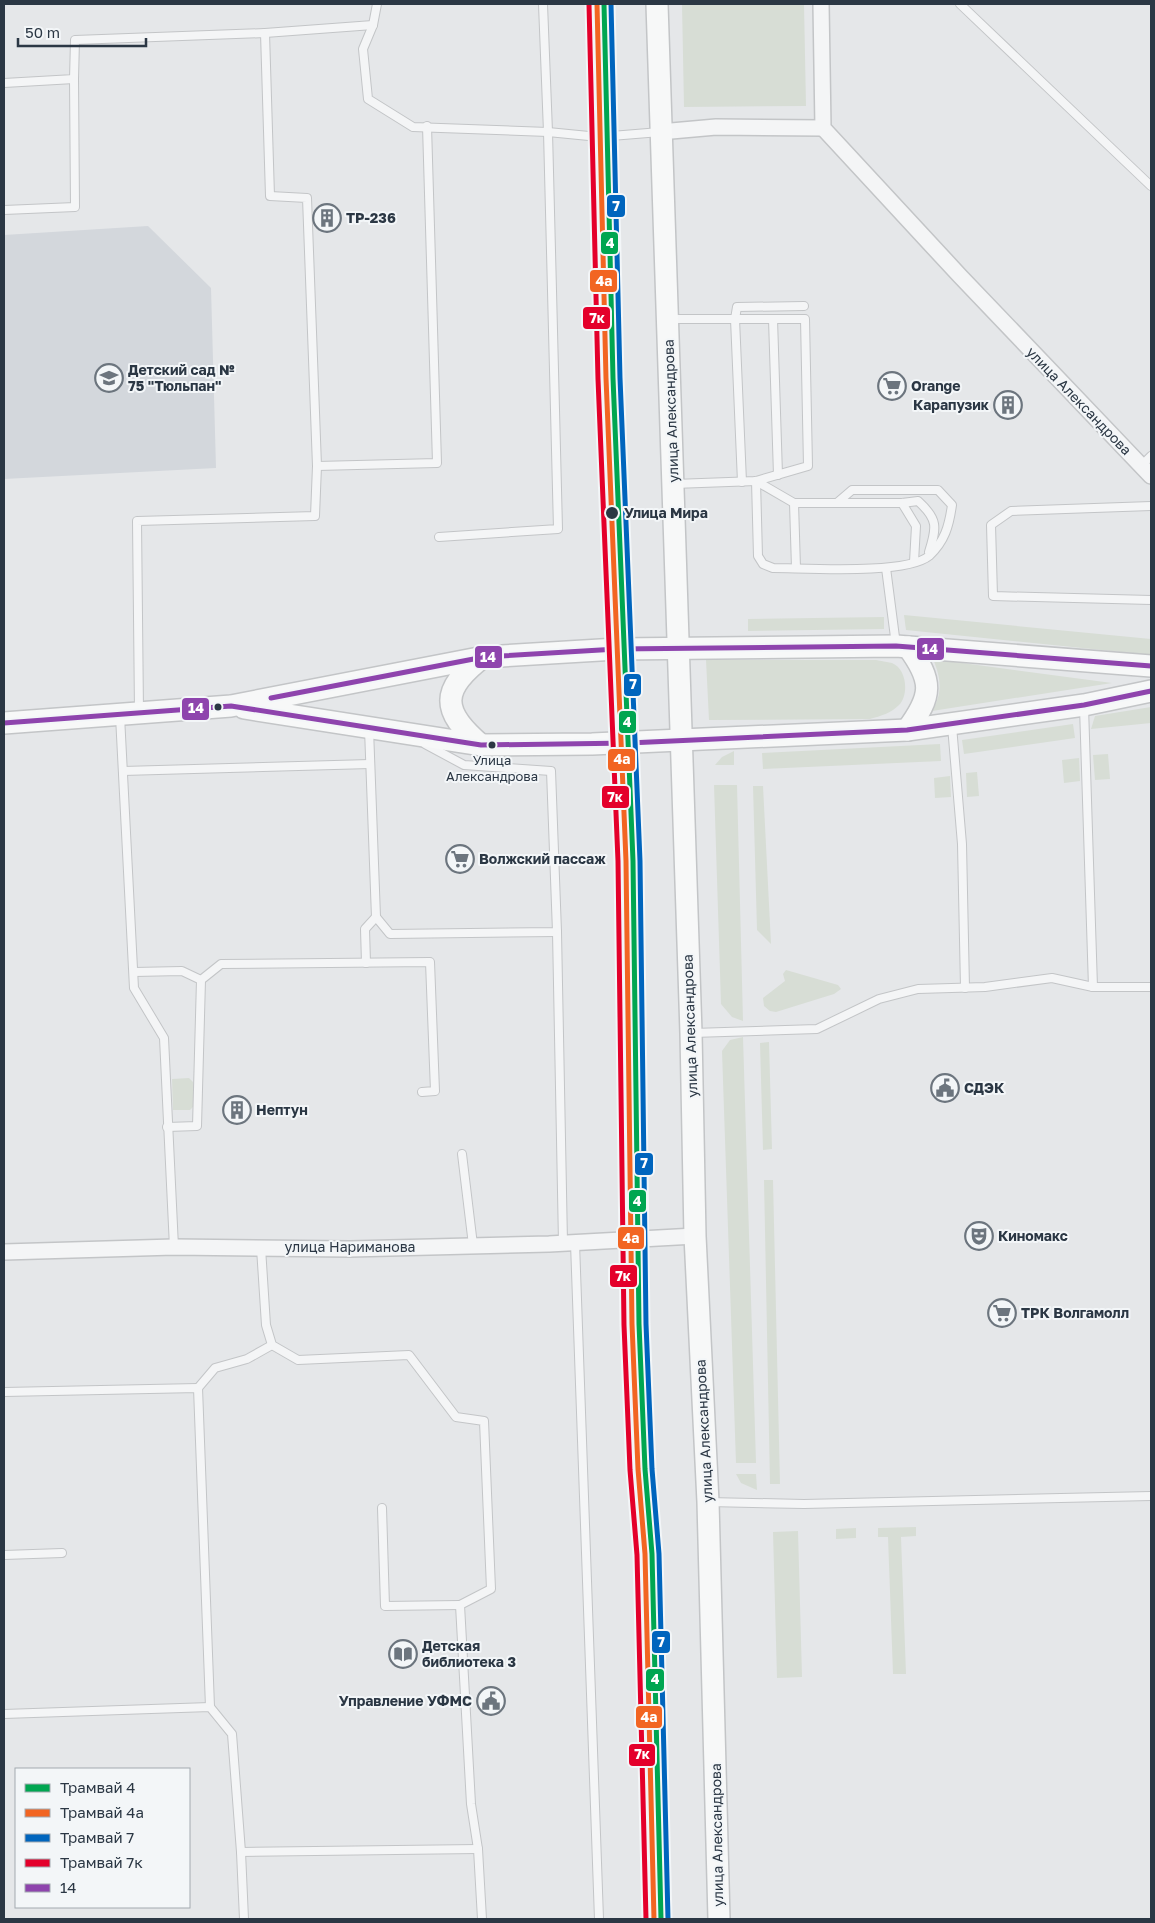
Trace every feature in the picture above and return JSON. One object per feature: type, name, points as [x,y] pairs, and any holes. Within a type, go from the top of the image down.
[{"type":"street","name":"улица Александрова","points":[[657,4],[691,1033],[695,1236],[708,1502],[719,1919]]},
{"type":"street","points":[[660,132],[716,127],[823,128],[822,4]]},
{"type":"street","name":"улица Александрова","points":[[823,128],[960,276],[1148,466]]},
{"type":"street","points":[[4,723],[231,706],[484,657],[617,649],[902,646],[1151,666]]},
{"type":"street","points":[[902,646],[922,667],[928,686],[921,712],[907,730]]},
{"type":"street","points":[[481,745],[465,732],[454,718],[450,705],[456,684],[468,668],[484,657]]},
{"type":"street","points":[[231,706],[481,745],[680,740],[907,730],[1084,705],[1151,691]]},
{"type":"street","name":"улица Нариманова","points":[[4,1252],[174,1247],[350,1248],[569,1243],[695,1236]]},
{"type":"lane","points":[[377,4],[373,25],[363,49],[368,99],[413,127],[427,126],[548,132],[599,137],[660,132]]},
{"type":"lane","points":[[439,538],[558,529],[548,132],[542,4]]},
{"type":"lane","points":[[960,4],[1151,186]]},
{"type":"lane","points":[[4,210],[75,207],[75,40],[265,33],[373,25]]},
{"type":"lane","points":[[174,1247],[164,1038],[134,988],[123,771],[129,713],[137,521],[315,516],[316,466],[307,198],[270,196],[265,33]]},
{"type":"lane","points":[[4,83],[74,79]]},
{"type":"lane","points":[[316,466],[437,462],[427,126]]},
{"type":"lane","points":[[742,482],[736,307],[804,306]]},
{"type":"lane","points":[[667,319],[805,319],[808,466],[756,481],[674,484]]},
{"type":"lane","points":[[773,319],[778,475]]},
{"type":"lane","points":[[756,481],[794,503],[902,503],[918,501],[932,513],[936,530],[928,556]]},
{"type":"lane","points":[[756,481],[758,556],[763,564],[773,568],[886,568],[914,562],[928,556],[949,530],[952,505],[938,490],[852,490],[838,502]]},
{"type":"lane","points":[[794,503],[796,568]]},
{"type":"lane","points":[[902,503],[916,526],[914,562]]},
{"type":"lane","points":[[1151,506],[1011,511],[991,526],[993,596],[1151,600]]},
{"type":"lane","points":[[886,568],[902,646]]},
{"type":"lane","points":[[1084,705],[1094,987]]},
{"type":"lane","points":[[952,724],[962,844],[965,988]]},
{"type":"lane","points":[[369,729],[376,917],[390,934],[557,932]]},
{"type":"lane","points":[[408,735],[464,765],[551,771],[569,1243],[599,1919]]},
{"type":"lane","points":[[123,771],[370,764]]},
{"type":"lane","points":[[366,963],[365,929],[376,917]]},
{"type":"lane","points":[[167,1127],[197,1126],[201,980],[221,964],[430,962],[435,1091],[422,1092]]},
{"type":"lane","points":[[134,972],[182,971],[201,980]]},
{"type":"lane","points":[[691,1033],[817,1029],[879,1000],[918,990],[965,988],[1052,978],[1094,987],[1151,986]]},
{"type":"lane","points":[[462,1154],[473,1245]]},
{"type":"lane","points":[[261,1248],[266,1325],[272,1345],[298,1360],[409,1355],[456,1416],[484,1421],[491,1589],[460,1605],[385,1606],[382,1508]]},
{"type":"lane","points":[[244,1919],[232,1734],[210,1707],[198,1388],[215,1368],[247,1359],[272,1345]]},
{"type":"lane","points":[[4,1392],[198,1388]]},
{"type":"lane","points":[[708,1502],[804,1504],[1151,1496]]},
{"type":"lane","points":[[4,1555],[62,1553]]},
{"type":"lane","points":[[460,1605],[471,1804],[478,1849],[482,1919]]},
{"type":"lane","points":[[4,1714],[210,1707]]},
{"type":"lane","points":[[241,1852],[478,1849]]},
{"type":"shaded area","points":[[682,4],[804,4],[806,106],[684,107]]},
{"type":"shaded area","name":"Детский сад № 75 \"Тюльпан\"","points":[[148,226],[211,288],[216,468],[4,479],[4,235]]},
{"type":"shaded area","points":[[904,615],[1151,639],[1151,655],[906,630]]},
{"type":"shaded area","points":[[884,617],[884,629],[748,631],[748,619]]},
{"type":"shaded area","points":[[933,659],[1112,683],[932,711],[938,698],[940,685]]},
{"type":"shaded area","points":[[706,660],[876,660],[892,663],[897,666],[903,676],[905,689],[899,705],[893,710],[870,719],[709,720]]},
{"type":"shaded area","points":[[1151,707],[1151,723],[1091,729],[1095,716]]},
{"type":"shaded area","points":[[1073,724],[1075,738],[964,754],[962,740]]},
{"type":"shaded area","points":[[940,744],[941,761],[763,769],[762,753]]},
{"type":"shaded area","points":[[734,751],[734,765],[715,765],[722,757]]},
{"type":"shaded area","points":[[1108,754],[1110,779],[1095,780],[1093,755]]},
{"type":"shaded area","points":[[1079,758],[1080,781],[1064,783],[1062,760]]},
{"type":"shaded area","points":[[977,772],[979,796],[967,797],[966,773]]},
{"type":"shaded area","points":[[950,776],[951,797],[935,798],[934,778]]},
{"type":"shaded area","points":[[714,785],[737,785],[743,1021],[732,1017],[721,1004]]},
{"type":"shaded area","points":[[753,786],[763,786],[771,944],[757,930]]},
{"type":"shaded area","points":[[786,970],[838,985],[841,989],[834,994],[776,1012],[770,1011],[764,1006],[763,998],[785,981],[783,974]]},
{"type":"shaded area","points":[[743,1037],[756,1463],[736,1463],[722,1051],[730,1040]]},
{"type":"shaded area","points":[[769,1042],[772,1149],[763,1150],[760,1043]]},
{"type":"shaded area","points":[[189,1078],[193,1082],[194,1106],[190,1110],[173,1110],[172,1079]]},
{"type":"shaded area","points":[[764,1180],[773,1180],[780,1484],[770,1484]]},
{"type":"shaded area","points":[[736,1474],[756,1474],[757,1490],[741,1483]]},
{"type":"shaded area","points":[[916,1527],[916,1536],[901,1537],[906,1674],[893,1674],[888,1537],[878,1537],[878,1528]]},
{"type":"shaded area","points":[[856,1528],[856,1538],[836,1539],[836,1529]]},
{"type":"shaded area","points":[[798,1531],[802,1677],[777,1678],[773,1532]]},
{"type":"tram line","name":"7к","points":[[589,4],[598,379],[618,861],[624,1325],[630,1470],[637,1555],[646,1919]]},
{"type":"tram line","name":"4а","points":[[597,4],[606,378],[626,861],[632,1324],[638,1469],[645,1554],[654,1919]]},
{"type":"tram line","name":"4","points":[[604,4],[613,378],[633,861],[639,1324],[645,1469],[652,1554],[661,1919]]},
{"type":"tram line","name":"7","points":[[611,4],[620,378],[640,861],[646,1324],[652,1469],[659,1554],[668,1919]]},
{"type":"transit line","name":"14","points":[[271,698],[484,657],[617,649],[896,646],[1151,666]]},
{"type":"transit line","name":"14","points":[[4,723],[231,706],[481,745],[629,743],[907,730],[1084,705],[1151,691]]},
{"type":"place","name":"ТР-236","points":[[327,218]]},
{"type":"place","name":"Детский сад № 75 \"Тюльпан\"","points":[[109,378]]},
{"type":"place","name":"Orange","points":[[892,386]]},
{"type":"place","name":"Карапузик","points":[[1008,405]]},
{"type":"place","name":"Улица Мира","points":[[612,513]]},
{"type":"place","name":"Улица Александрова","points":[[492,745]]},
{"type":"place","name":"Волжский пассаж","points":[[460,859]]},
{"type":"place","name":"СДЭК","points":[[945,1088]]},
{"type":"place","name":"Нептун","points":[[237,1110]]},
{"type":"place","name":"Киномакс","points":[[979,1236]]},
{"type":"place","name":"ТРК Волгамолл","points":[[1002,1313]]},
{"type":"place","name":"Детская библиотека 3","points":[[403,1654]]},
{"type":"place","name":"Управление УФМС","points":[[491,1701]]}]
